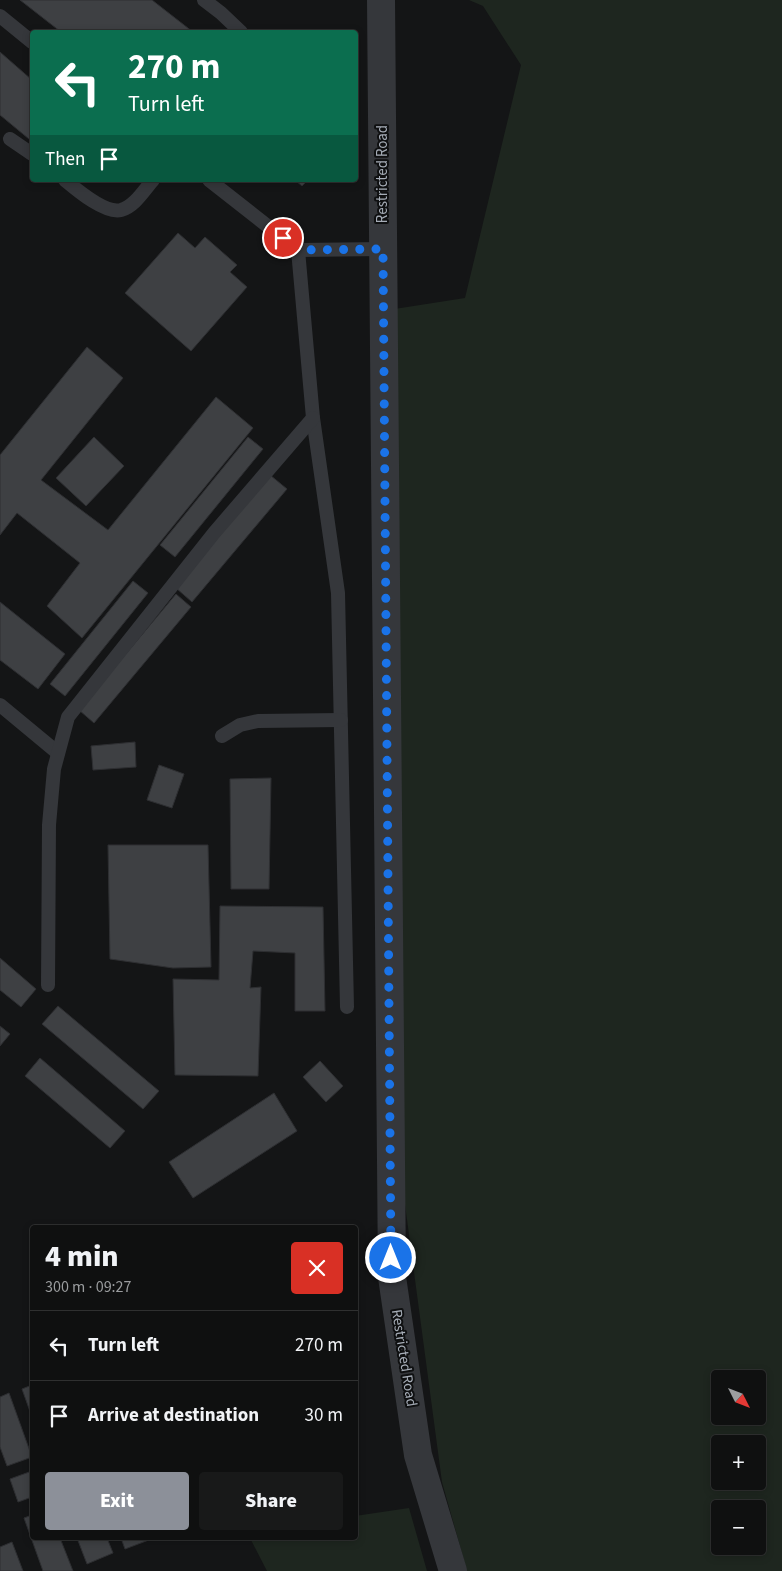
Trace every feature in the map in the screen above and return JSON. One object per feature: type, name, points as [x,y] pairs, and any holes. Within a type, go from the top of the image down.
[{"type":"street","name":"Restricted Road","points":[[381,0],[392,1277],[418,1455],[452,1571]]},
{"type":"lane","points":[[204,0],[239,30]]},
{"type":"lane","points":[[0,16],[30,40]]},
{"type":"lane","points":[[10,138],[30,153]]},
{"type":"lane","points":[[68,182],[107,209],[120,210],[137,200],[150,182]]},
{"type":"lane","points":[[212,182],[298,250],[383,249]]},
{"type":"lane","points":[[298,250],[313,418],[338,593],[347,1007]]},
{"type":"lane","points":[[48,985],[49,825],[54,769],[68,717],[214,533],[313,418]]},
{"type":"lane","points":[[0,705],[58,752]]},
{"type":"lane","points":[[222,736],[240,725],[258,721],[341,720]]},
{"type":"shaded area","points":[[469,0],[782,0],[782,1571],[467,1571],[442,1482],[402,1182],[388,310],[465,298],[521,65],[483,6]]},
{"type":"shaded area","points":[[409,1508],[427,1571],[267,1571],[251,1540],[358,1540],[358,1516]]},
{"type":"building","points":[[20,0],[152,0],[190,30],[58,30]]},
{"type":"building","points":[[0,52],[30,78],[29,139],[0,115]]},
{"type":"building","points":[[297,182],[306,182],[302,186]]},
{"type":"building","points":[[178,233],[195,248],[205,237],[237,265],[230,272],[247,287],[191,351],[125,293]]},
{"type":"building","points":[[87,347],[123,378],[41,480],[108,530],[216,397],[253,428],[82,638],[47,606],[80,563],[17,513],[0,535],[0,455]]},
{"type":"building","points":[[94,437],[124,466],[86,506],[56,478]]},
{"type":"building","points":[[248,437],[263,449],[175,557],[160,545]]},
{"type":"building","points":[[270,475],[287,489],[192,602],[176,588]]},
{"type":"building","points":[[133,581],[148,593],[65,696],[50,684]]},
{"type":"building","points":[[176,594],[191,607],[94,723],[79,710]]},
{"type":"building","points":[[0,602],[65,654],[38,689],[0,660]]},
{"type":"building","points":[[135,742],[136,767],[93,770],[91,746]]},
{"type":"building","points":[[159,765],[184,774],[172,808],[147,800]]},
{"type":"building","points":[[271,778],[269,889],[231,889],[230,779]]},
{"type":"building","points":[[108,845],[208,845],[211,967],[173,968],[110,959]]},
{"type":"building","points":[[220,906],[323,907],[325,1011],[295,1011],[295,953],[253,951],[250,988],[261,987],[258,1076],[175,1075],[173,979],[219,980]]},
{"type":"building","points":[[0,958],[36,989],[21,1007],[0,990]]},
{"type":"building","points":[[58,1006],[159,1091],[143,1109],[42,1024]]},
{"type":"building","points":[[0,1026],[10,1034],[0,1046]]},
{"type":"building","points":[[40,1058],[125,1131],[110,1148],[25,1076]]},
{"type":"building","points":[[320,1061],[343,1086],[326,1102],[303,1077]]},
{"type":"building","points":[[274,1093],[297,1131],[193,1198],[169,1162]]},
{"type":"building","points":[[30,1386],[30,1411],[22,1389]]},
{"type":"building","points":[[9,1393],[30,1451],[30,1458],[7,1466],[0,1447],[0,1397]]},
{"type":"building","points":[[30,1472],[30,1498],[18,1502],[10,1479]]},
{"type":"building","points":[[30,1516],[30,1535],[24,1518]]},
{"type":"building","points":[[32,1540],[61,1540],[73,1571],[43,1571]]},
{"type":"building","points":[[78,1540],[108,1540],[113,1553],[87,1564]]},
{"type":"building","points":[[122,1540],[149,1540],[125,1549]]},
{"type":"building","points":[[12,1542],[23,1571],[0,1571],[0,1547]]},
{"type":"route","points":[[283,238],[298,250],[383,249],[391,1258]]}]
